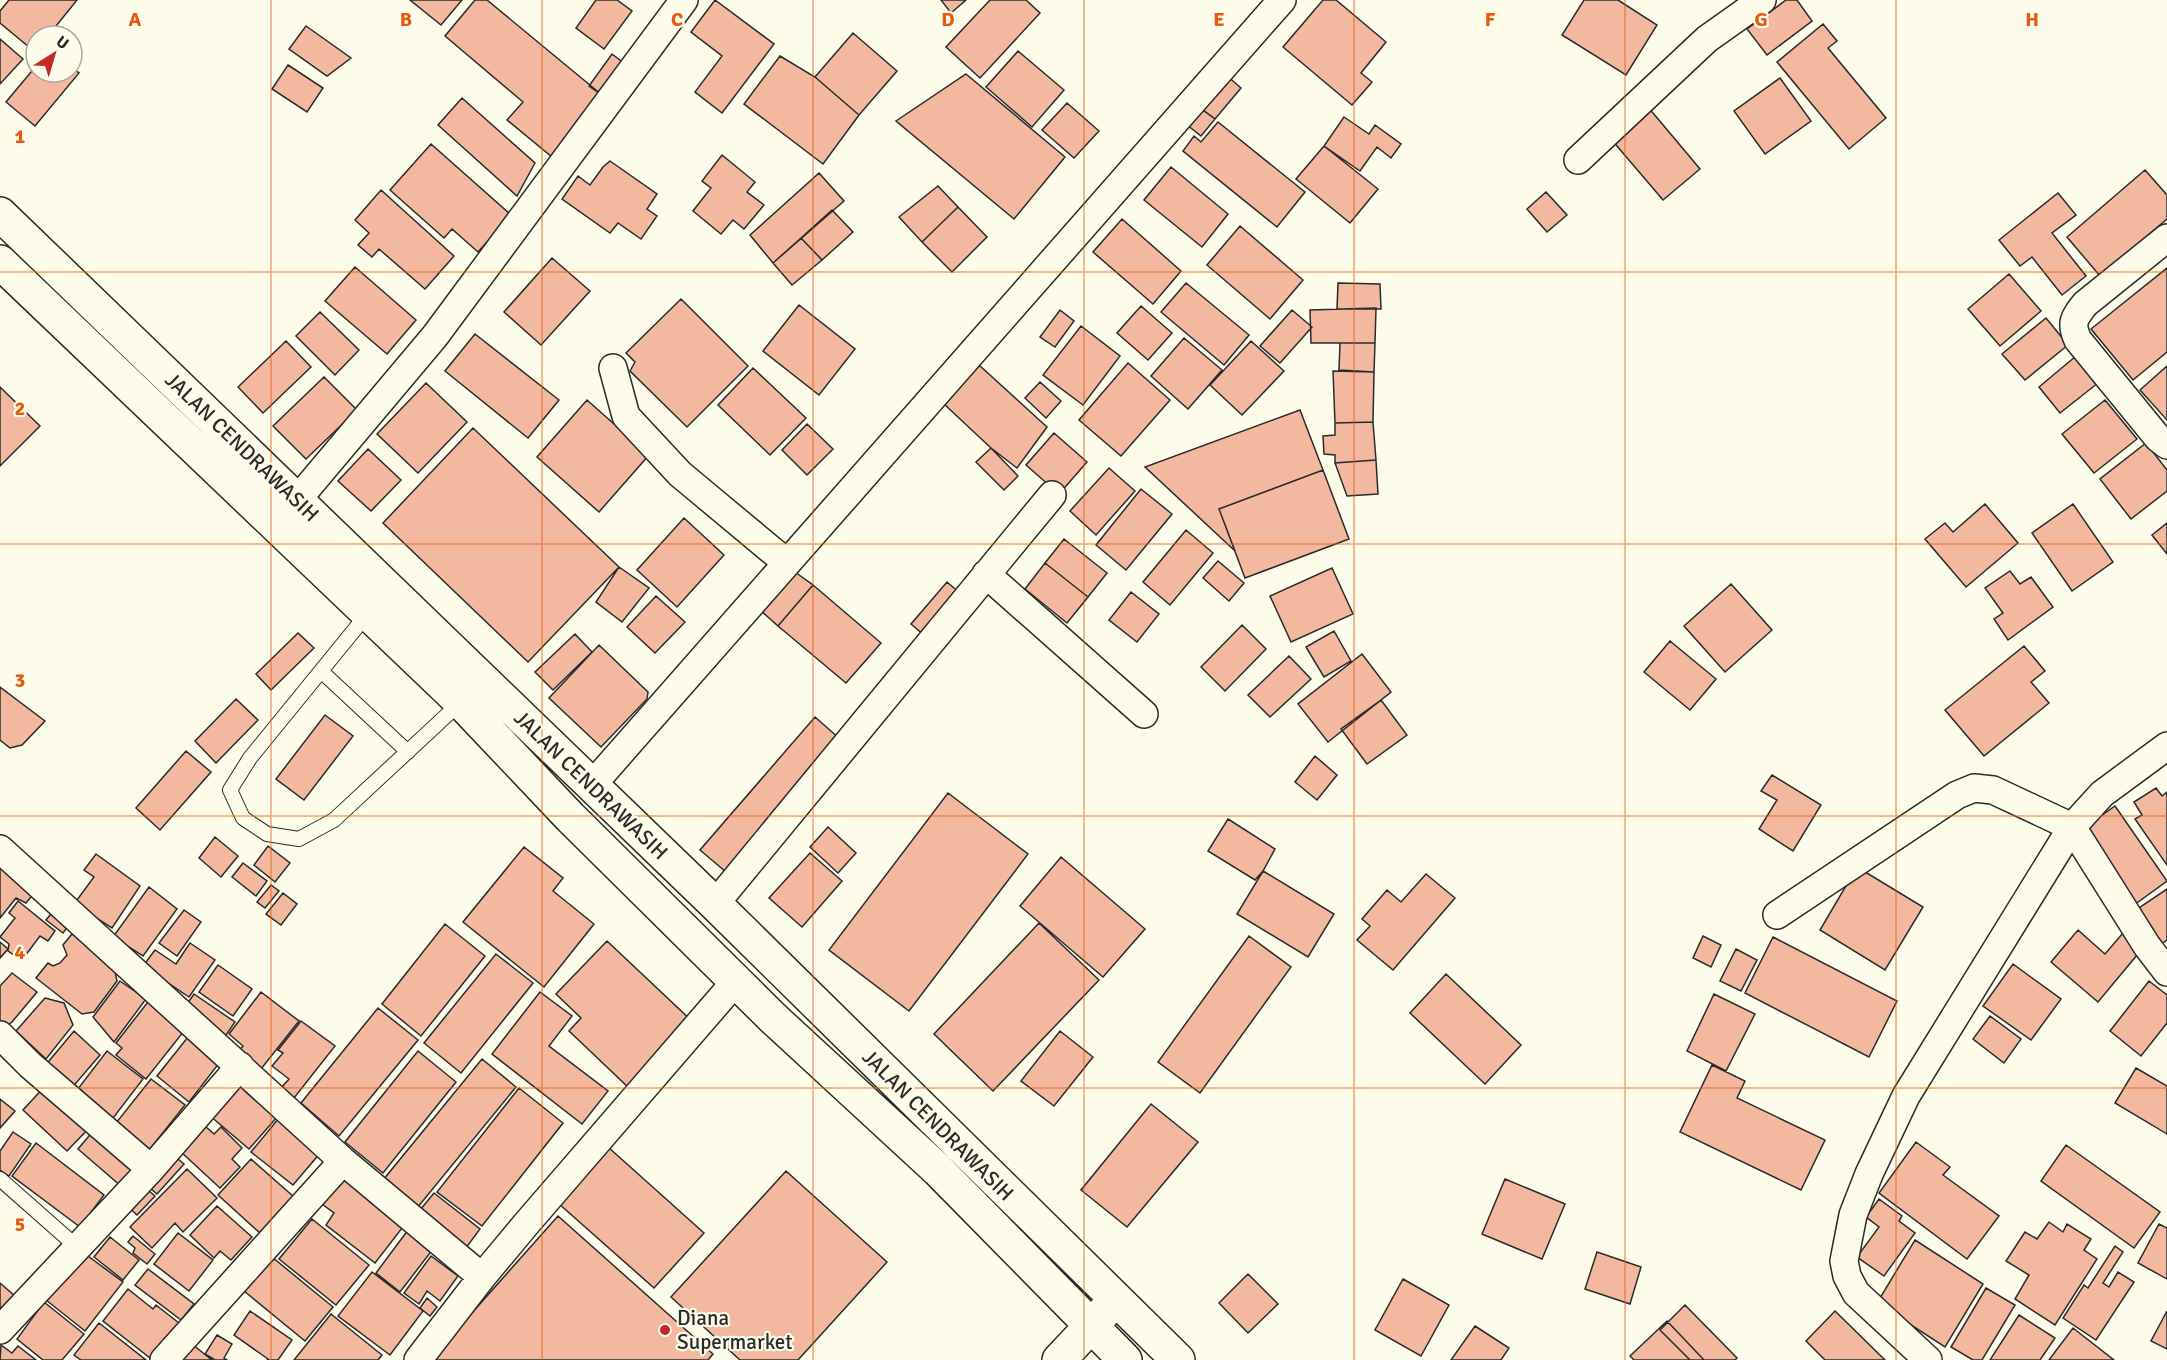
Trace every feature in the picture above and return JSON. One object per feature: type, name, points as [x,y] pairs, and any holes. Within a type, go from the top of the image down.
[{"type":"main road","name":"JALAN CENDRAWASIH","points":[[0,214],[297,500],[461,702],[570,817],[772,1018],[938,1170],[1125,1360]]},
{"type":"main road","name":"JALAN CENDRAWASIH","points":[[0,262],[379,601],[592,785],[1178,1360]]},
{"type":"main road","points":[[1059,1360],[1115,1300]]},
{"type":"street","points":[[297,500],[435,336],[684,0]]},
{"type":"street","points":[[592,785],[1282,0]]},
{"type":"street","points":[[1578,160],[1707,39],[1762,0]]},
{"type":"street","points":[[2167,238],[2085,304],[2075,317],[2073,328],[2078,340],[2158,438],[2167,445]]},
{"type":"street","points":[[613,368],[626,416],[680,474],[787,563]]},
{"type":"street","points":[[715,904],[1052,495]]},
{"type":"street","points":[[986,574],[1144,714]]},
{"type":"street","points":[[1928,1360],[1856,1293],[1844,1261],[1853,1215],[1869,1174],[1906,1096],[2072,827],[2102,794],[2167,746]]},
{"type":"street","points":[[1777,915],[1957,795],[1974,788],[1993,790],[2072,827],[2147,946],[2167,972]]},
{"type":"street","points":[[0,849],[343,1161],[482,1277]]},
{"type":"street","points":[[418,1360],[482,1277],[736,981]]},
{"type":"street","points":[[0,1035],[30,1065],[151,1169]]},
{"type":"street","points":[[0,1330],[151,1169],[240,1066]]},
{"type":"street","points":[[164,1360],[343,1161]]},
{"type":"lane","points":[[379,601],[250,758],[230,790],[243,818],[267,834],[299,839],[334,820],[461,702]]},
{"type":"lane","points":[[321,671],[408,752]]},
{"type":"lane","points":[[0,1179],[77,1247]]},
{"type":"building","points":[[9,0],[77,0],[58,24],[24,24],[24,43],[0,23],[0,11]]},
{"type":"building","points":[[410,0],[462,0],[441,25]]},
{"type":"building","points":[[475,0],[487,0],[602,95],[552,157],[507,120],[523,102],[445,36]]},
{"type":"building","points":[[596,0],[617,0],[632,11],[604,49],[576,28]]},
{"type":"building","points":[[715,0],[774,44],[722,113],[695,92],[722,56],[691,32]]},
{"type":"building","points":[[941,0],[966,0],[951,13]]},
{"type":"building","points":[[990,0],[1026,0],[1040,13],[980,78],[946,47]]},
{"type":"building","points":[[1323,0],[1336,0],[1386,42],[1361,73],[1372,82],[1352,105],[1283,47]]},
{"type":"building","points":[[1584,0],[1618,0],[1657,25],[1626,75],[1562,35]]},
{"type":"building","points":[[1786,0],[1797,0],[1812,21],[1767,55],[1747,29]]},
{"type":"building","points":[[1823,24],[1837,41],[1828,48],[1886,118],[1849,149],[1777,62]]},
{"type":"building","points":[[306,26],[351,58],[327,76],[289,49]]},
{"type":"building","points":[[853,33],[897,71],[859,115],[815,77]]},
{"type":"building","points":[[0,39],[23,59],[0,84]]},
{"type":"building","points":[[1018,51],[1064,90],[1032,127],[986,87]]},
{"type":"building","points":[[612,54],[625,64],[602,95],[589,86]]},
{"type":"building","points":[[780,56],[815,77],[859,115],[823,164],[744,104]]},
{"type":"building","points":[[288,65],[323,88],[307,112],[272,89]]},
{"type":"building","points":[[966,74],[1065,157],[1014,219],[896,121]]},
{"type":"building","points":[[1225,74],[1241,88],[1215,119],[1199,107]]},
{"type":"building","points":[[1780,78],[1811,121],[1765,154],[1734,111]]},
{"type":"building","points":[[24,80],[24,84],[70,84],[35,126],[6,102]]},
{"type":"building","points":[[462,98],[535,163],[517,196],[438,125]]},
{"type":"building","points":[[1067,103],[1099,131],[1074,158],[1042,130]]},
{"type":"building","points":[[1199,107],[1215,119],[1201,136],[1186,124]]},
{"type":"building","points":[[1648,107],[1700,169],[1663,200],[1611,139]]},
{"type":"building","points":[[1344,117],[1369,134],[1375,125],[1401,144],[1391,158],[1377,147],[1360,171],[1324,146]]},
{"type":"building","points":[[1218,122],[1305,192],[1277,227],[1183,151],[1194,136],[1201,142]]},
{"type":"building","points":[[431,144],[511,215],[478,252],[452,229],[444,238],[390,190]]},
{"type":"building","points":[[1324,146],[1378,189],[1350,223],[1296,179]]},
{"type":"building","points":[[722,155],[755,182],[747,192],[764,205],[744,229],[733,220],[721,234],[693,211],[711,188],[702,181]]},
{"type":"building","points":[[610,161],[657,194],[647,209],[657,216],[641,239],[618,223],[610,233],[562,199],[578,176],[590,185]]},
{"type":"building","points":[[1171,167],[1228,214],[1202,247],[1144,200]]},
{"type":"building","points":[[2145,170],[2167,195],[2167,219],[2100,276],[2067,237]]},
{"type":"building","points":[[819,173],[844,201],[773,263],[750,235]]},
{"type":"building","points":[[938,186],[958,207],[922,242],[899,217]]},
{"type":"building","points":[[381,190],[454,256],[425,289],[379,249],[372,257],[358,245],[369,233],[355,220]]},
{"type":"building","points":[[1546,192],[1567,215],[1547,232],[1527,209]]},
{"type":"building","points":[[2058,193],[2076,215],[2052,233],[2086,276],[2062,295],[2032,257],[2020,266],[1999,240]]},
{"type":"building","points":[[958,207],[987,237],[952,272],[922,242]]},
{"type":"building","points":[[832,210],[853,232],[822,260],[801,238]]},
{"type":"building","points":[[1122,219],[1181,271],[1153,304],[1093,252]]},
{"type":"building","points":[[1240,226],[1303,280],[1270,319],[1207,265]]},
{"type":"building","points":[[801,238],[822,260],[792,285],[773,263]]},
{"type":"building","points":[[552,258],[590,291],[541,345],[504,312]]},
{"type":"building","points":[[355,267],[416,320],[387,354],[325,301]]},
{"type":"building","points":[[2167,268],[2167,352],[2133,380],[2091,329]]},
{"type":"building","points":[[2009,274],[2041,311],[2000,346],[1968,309]]},
{"type":"building","points":[[1186,283],[1249,335],[1224,365],[1161,312]]},
{"type":"building","points":[[1338,283],[1380,284],[1381,309],[1337,309]]},
{"type":"building","points":[[681,299],[748,366],[687,427],[630,371],[635,362],[626,353]]},
{"type":"building","points":[[799,305],[855,349],[819,395],[763,351]]},
{"type":"building","points":[[1141,306],[1172,333],[1148,360],[1117,333]]},
{"type":"building","points":[[1376,308],[1375,343],[1311,343],[1310,310]]},
{"type":"building","points":[[1060,310],[1074,321],[1055,347],[1040,337]]},
{"type":"building","points":[[1292,310],[1312,327],[1280,363],[1260,346]]},
{"type":"building","points":[[320,312],[359,350],[335,375],[296,336]]},
{"type":"building","points":[[2046,318],[2068,345],[2025,380],[2002,354]]},
{"type":"building","points":[[1081,326],[1120,356],[1083,405],[1043,375]]},
{"type":"building","points":[[475,334],[559,400],[528,438],[445,371]]},
{"type":"building","points":[[1184,338],[1222,370],[1188,409],[1151,376]]},
{"type":"building","points":[[286,341],[311,367],[263,413],[238,387]]},
{"type":"building","points":[[1251,341],[1284,371],[1242,415],[1210,385]]},
{"type":"building","points":[[1340,343],[1375,343],[1374,372],[1339,370]]},
{"type":"building","points":[[2076,356],[2098,383],[2060,413],[2039,387]]},
{"type":"building","points":[[1128,363],[1170,400],[1121,456],[1079,420]]},
{"type":"building","points":[[979,365],[1047,427],[1017,468],[991,448],[944,404]]},
{"type":"building","points":[[2167,366],[2167,420],[2140,390]]},
{"type":"building","points":[[753,368],[806,418],[770,455],[718,405]]},
{"type":"building","points":[[1333,371],[1374,372],[1373,422],[1335,423]]},
{"type":"building","points":[[324,377],[357,410],[306,459],[273,426]]},
{"type":"building","points":[[1040,382],[1061,401],[1046,418],[1025,398]]},
{"type":"building","points":[[426,383],[467,422],[418,473],[377,434]]},
{"type":"building","points":[[0,387],[40,426],[0,466]]},
{"type":"building","points":[[587,400],[649,455],[599,512],[537,457]]},
{"type":"building","points":[[2105,400],[2137,439],[2094,473],[2062,434]]},
{"type":"building","points":[[1300,410],[1323,470],[1219,509],[1235,551],[1145,467]]},
{"type":"building","points":[[1373,422],[1376,460],[1335,463],[1335,455],[1324,454],[1323,436],[1335,435],[1335,423]]},
{"type":"building","points":[[807,424],[833,449],[807,475],[782,450]]},
{"type":"building","points":[[473,428],[619,567],[528,662],[383,523]]},
{"type":"building","points":[[1054,433],[1087,462],[1059,494],[1026,465]]},
{"type":"building","points":[[2146,443],[2167,470],[2167,491],[2131,519],[2100,479]]},
{"type":"building","points":[[991,448],[1018,476],[1004,490],[976,462]]},
{"type":"building","points":[[368,449],[401,480],[371,511],[338,481]]},
{"type":"building","points":[[1376,460],[1378,494],[1347,496],[1335,463]]},
{"type":"building","points":[[1109,468],[1135,491],[1096,535],[1070,511]]},
{"type":"building","points":[[1323,470],[1349,539],[1245,578],[1219,509]]},
{"type":"building","points":[[1141,489],[1172,514],[1126,570],[1096,545]]},
{"type":"building","points":[[1985,504],[2018,543],[1966,587],[1925,539],[1945,523],[1953,532]]},
{"type":"building","points":[[2073,504],[2113,562],[2072,591],[2032,533]]},
{"type":"building","points":[[684,518],[724,555],[677,607],[637,570]]},
{"type":"building","points":[[2167,523],[2167,554],[2152,535]]},
{"type":"building","points":[[1186,530],[1213,553],[1170,605],[1143,582]]},
{"type":"building","points":[[1064,539],[1107,573],[1088,597],[1045,563]]},
{"type":"building","points":[[1218,561],[1244,583],[1229,601],[1203,578]]},
{"type":"building","points":[[1045,563],[1088,597],[1067,623],[1025,589]]},
{"type":"building","points":[[619,567],[649,588],[622,622],[596,602]]},
{"type":"building","points":[[1332,568],[1353,614],[1291,642],[1270,596]]},
{"type":"building","points":[[2010,571],[2020,584],[2031,577],[2053,607],[2008,640],[1994,619],[2003,613],[1985,588]]},
{"type":"building","points":[[795,572],[813,585],[778,626],[760,610]]},
{"type":"building","points":[[947,582],[961,594],[925,636],[911,624]]},
{"type":"building","points":[[1731,584],[1772,630],[1725,672],[1684,626]]},
{"type":"building","points":[[813,585],[881,643],[846,683],[778,626]]},
{"type":"building","points":[[1131,592],[1159,614],[1137,642],[1109,620]]},
{"type":"building","points":[[656,596],[685,622],[655,653],[627,627]]},
{"type":"building","points":[[1242,625],[1266,649],[1225,691],[1201,667]]},
{"type":"building","points":[[1334,631],[1351,661],[1324,677],[1306,647]]},
{"type":"building","points":[[298,633],[314,648],[271,690],[256,674]]},
{"type":"building","points":[[575,634],[592,652],[553,690],[535,672]]},
{"type":"building","points":[[1670,641],[1716,679],[1690,710],[1644,672]]},
{"type":"building","points":[[599,645],[648,692],[647,699],[601,747],[549,698]]},
{"type":"building","points":[[2024,646],[2045,671],[2031,682],[2049,703],[1984,756],[1945,710]]},
{"type":"building","points":[[1362,654],[1391,692],[1328,742],[1298,704]]},
{"type":"building","points":[[1289,656],[1311,679],[1270,717],[1248,695]]},
{"type":"building","points":[[0,687],[45,721],[22,745],[10,748],[0,740]]},
{"type":"building","points":[[236,699],[258,720],[216,763],[195,741]]},
{"type":"building","points":[[1381,700],[1407,735],[1367,764],[1341,729]]},
{"type":"building","points":[[325,715],[353,736],[304,800],[276,779]]},
{"type":"building","points":[[815,717],[840,739],[726,872],[700,850]]},
{"type":"building","points":[[186,751],[211,772],[160,830],[136,808]]},
{"type":"building","points":[[1315,756],[1337,775],[1317,800],[1295,782]]},
{"type":"building","points":[[1772,775],[1821,805],[1793,851],[1759,829],[1777,800],[1761,791]]},
{"type":"building","points":[[2156,788],[2162,796],[2167,792],[2167,865],[2135,819],[2142,815],[2134,802]]},
{"type":"building","points":[[948,793],[1028,854],[909,1011],[829,950]]},
{"type":"building","points":[[2115,806],[2167,881],[2134,905],[2081,830]]},
{"type":"building","points":[[1228,819],[1275,849],[1263,871],[1255,880],[1208,851]]},
{"type":"building","points":[[828,827],[856,853],[838,873],[810,847]]},
{"type":"building","points":[[215,837],[238,856],[221,877],[199,858]]},
{"type":"building","points":[[268,846],[290,863],[275,882],[254,865]]},
{"type":"building","points":[[524,847],[563,878],[553,891],[594,924],[544,987],[463,922]]},
{"type":"building","points":[[810,853],[842,881],[802,927],[769,898]]},
{"type":"building","points":[[96,854],[140,886],[112,928],[74,904],[94,877],[84,870]]},
{"type":"building","points":[[1061,857],[1145,929],[1103,977],[1020,906]]},
{"type":"building","points":[[243,863],[267,881],[256,896],[232,877]]},
{"type":"building","points":[[0,864],[35,892],[26,903],[16,898],[0,918]]},
{"type":"building","points":[[1857,867],[1923,907],[1885,970],[1820,930]]},
{"type":"building","points":[[1263,871],[1334,914],[1308,957],[1237,914]]},
{"type":"building","points":[[1426,874],[1455,898],[1393,970],[1357,940],[1370,926],[1362,919],[1387,890],[1401,902]]},
{"type":"building","points":[[271,885],[279,891],[265,908],[257,902]]},
{"type":"building","points":[[149,887],[177,909],[143,956],[113,937]]},
{"type":"building","points":[[2167,889],[2167,940],[2160,945],[2136,910]]},
{"type":"building","points":[[283,893],[297,904],[281,925],[266,914]]},
{"type":"building","points":[[18,901],[55,931],[48,941],[40,936],[25,956],[14,955],[8,951],[9,944],[0,937],[15,918],[9,913]]},
{"type":"building","points":[[55,909],[71,922],[63,933],[46,920]]},
{"type":"building","points":[[184,910],[201,922],[177,956],[159,943]]},
{"type":"building","points":[[1039,923],[1099,980],[993,1091],[934,1034]]},
{"type":"building","points":[[445,924],[485,956],[421,1036],[382,1004]]},
{"type":"building","points":[[2078,930],[2105,954],[2123,933],[2142,949],[2098,1002],[2051,962]]},
{"type":"building","points":[[72,934],[114,966],[117,981],[94,1012],[82,1014],[36,978],[48,963],[53,966],[60,963],[67,955],[63,945]]},
{"type":"building","points":[[1249,936],[1291,967],[1200,1093],[1158,1062]]},
{"type":"building","points":[[1703,936],[1721,945],[1711,967],[1693,958]]},
{"type":"building","points":[[1773,937],[1897,1001],[1869,1057],[1745,993]]},
{"type":"building","points":[[607,941],[694,1023],[630,1089],[569,1031],[581,1018],[556,994]]},
{"type":"building","points":[[0,942],[8,949],[0,958]]},
{"type":"building","points":[[190,943],[215,960],[189,997],[143,966],[155,950],[176,964]]},
{"type":"building","points":[[1736,949],[1757,960],[1741,991],[1720,981]]},
{"type":"building","points":[[496,954],[533,983],[461,1073],[424,1043]]},
{"type":"building","points":[[2013,964],[2061,999],[2031,1040],[1983,1006]]},
{"type":"building","points":[[218,965],[252,989],[233,1016],[199,992]]},
{"type":"building","points":[[12,973],[37,992],[5,1027],[0,1022],[0,986]]},
{"type":"building","points":[[1446,974],[1521,1045],[1485,1084],[1410,1013]]},
{"type":"building","points":[[120,981],[146,999],[114,1042],[93,1017]]},
{"type":"building","points":[[2149,981],[2167,995],[2167,1023],[2141,1056],[2110,1031]]},
{"type":"building","points":[[261,992],[299,1021],[261,1069],[238,1052],[243,1046],[229,1034]]},
{"type":"building","points":[[540,992],[572,1016],[549,1046],[608,1091],[582,1124],[492,1054]]},
{"type":"building","points":[[194,994],[235,1022],[224,1038],[183,1010]]},
{"type":"building","points":[[1714,994],[1755,1014],[1726,1071],[1687,1051]]},
{"type":"building","points":[[45,998],[64,1003],[73,1025],[46,1059],[16,1031]]},
{"type":"building","points":[[151,998],[188,1026],[146,1079],[116,1055],[122,1048],[116,1043]]},
{"type":"building","points":[[378,1008],[418,1040],[339,1136],[301,1103]]},
{"type":"building","points":[[1990,1016],[2021,1039],[2004,1063],[1973,1039]]},
{"type":"building","points":[[301,1021],[335,1046],[294,1098],[281,1088],[289,1079],[272,1066],[283,1053],[278,1050]]},
{"type":"building","points":[[74,1031],[100,1055],[70,1090],[44,1067]]},
{"type":"building","points":[[1060,1031],[1093,1057],[1054,1106],[1021,1081]]},
{"type":"building","points":[[188,1037],[220,1062],[189,1102],[157,1076]]},
{"type":"building","points":[[107,1051],[143,1079],[110,1122],[74,1094]]},
{"type":"building","points":[[418,1051],[456,1082],[383,1173],[345,1142]]},
{"type":"building","points":[[482,1059],[516,1087],[413,1213],[379,1185]]},
{"type":"building","points":[[1712,1065],[1745,1081],[1737,1098],[1825,1140],[1801,1190],[1680,1132]]},
{"type":"building","points":[[2136,1068],[2167,1086],[2167,1134],[2115,1103]]},
{"type":"building","points":[[151,1079],[185,1105],[146,1154],[112,1128]]},
{"type":"building","points":[[239,1081],[278,1116],[249,1149],[209,1115]]},
{"type":"building","points":[[46,1085],[91,1126],[67,1151],[23,1110]]},
{"type":"building","points":[[519,1088],[563,1123],[482,1226],[437,1192]]},
{"type":"building","points":[[0,1099],[15,1111],[0,1128]]},
{"type":"building","points":[[1151,1104],[1198,1142],[1127,1227],[1081,1190]]},
{"type":"building","points":[[279,1118],[321,1152],[293,1185],[251,1152]]},
{"type":"building","points":[[205,1126],[214,1134],[221,1127],[242,1148],[232,1159],[240,1167],[220,1188],[180,1151]]},
{"type":"building","points":[[94,1130],[138,1169],[122,1187],[78,1149]]},
{"type":"building","points":[[13,1132],[31,1144],[9,1176],[0,1170],[0,1151]]},
{"type":"building","points":[[1916,1142],[1950,1167],[1943,1175],[1999,1216],[1967,1259],[1879,1193]]},
{"type":"building","points":[[36,1143],[104,1195],[80,1227],[12,1176]]},
{"type":"building","points":[[2066,1145],[2160,1212],[2134,1248],[2041,1181]]},
{"type":"building","points":[[608,1147],[704,1233],[654,1288],[558,1203]]},
{"type":"building","points":[[171,1153],[184,1164],[157,1194],[144,1183]]},
{"type":"building","points":[[251,1159],[294,1197],[261,1234],[218,1195]]},
{"type":"building","points":[[187,1169],[217,1198],[183,1232],[175,1223],[152,1248],[130,1227]]},
{"type":"building","points":[[786,1171],[887,1262],[798,1360],[740,1360],[671,1297]]},
{"type":"building","points":[[341,1173],[406,1223],[375,1263],[326,1225],[334,1213],[318,1201]]},
{"type":"building","points":[[1505,1179],[1565,1204],[1542,1259],[1482,1234]]},
{"type":"building","points":[[142,1185],[155,1196],[137,1215],[125,1204]]},
{"type":"building","points":[[434,1193],[480,1229],[463,1252],[416,1215]]},
{"type":"building","points":[[1879,1199],[1902,1216],[1899,1221],[1915,1233],[1884,1276],[1857,1257],[1879,1227],[1866,1217]]},
{"type":"building","points":[[217,1206],[252,1237],[231,1260],[220,1251],[214,1258],[190,1235]]},
{"type":"building","points":[[558,1216],[713,1354],[708,1360],[430,1360]]},
{"type":"building","points":[[312,1219],[369,1265],[336,1305],[279,1259]]},
{"type":"building","points":[[2049,1222],[2063,1232],[2067,1224],[2091,1239],[2084,1250],[2097,1259],[2055,1325],[2015,1299],[2029,1275],[2006,1261],[2025,1232],[2037,1239]]},
{"type":"building","points":[[2159,1224],[2167,1228],[2167,1279],[2138,1263]]},
{"type":"building","points":[[408,1230],[433,1249],[400,1292],[376,1273]]},
{"type":"building","points":[[178,1233],[213,1260],[189,1291],[154,1264]]},
{"type":"building","points":[[133,1236],[155,1254],[147,1264],[133,1253],[135,1248],[128,1242]]},
{"type":"building","points":[[110,1237],[139,1260],[123,1280],[94,1257]]},
{"type":"building","points":[[1915,1240],[1983,1284],[1945,1347],[1877,1303]]},
{"type":"building","points":[[2115,1246],[2123,1252],[2103,1283],[2109,1287],[2118,1272],[2134,1282],[2096,1340],[2063,1318],[2084,1285],[2088,1288]]},
{"type":"building","points":[[1597,1252],[1641,1267],[1630,1304],[1585,1289]]},
{"type":"building","points":[[84,1253],[123,1282],[85,1331],[46,1300]]},
{"type":"building","points":[[431,1256],[458,1276],[440,1301],[427,1291],[419,1304],[404,1293]]},
{"type":"building","points":[[272,1257],[333,1307],[305,1341],[244,1291]]},
{"type":"building","points":[[148,1269],[194,1304],[181,1320],[135,1285]]},
{"type":"building","points":[[372,1272],[423,1311],[390,1355],[338,1316]]},
{"type":"building","points":[[1248,1274],[1278,1304],[1248,1333],[1219,1303]]},
{"type":"building","points":[[1403,1279],[1449,1305],[1421,1356],[1375,1330]]},
{"type":"building","points":[[0,1283],[15,1296],[0,1312]]},
{"type":"building","points":[[1986,1288],[2015,1305],[1982,1360],[1973,1360],[1951,1347]]},
{"type":"building","points":[[128,1289],[153,1309],[156,1305],[179,1323],[150,1358],[103,1321]]},
{"type":"building","points":[[427,1298],[437,1307],[430,1316],[420,1308]]},
{"type":"building","points":[[44,1302],[84,1334],[62,1360],[43,1360],[17,1339]]},
{"type":"building","points":[[1685,1305],[1737,1358],[1735,1360],[1690,1360],[1660,1330]]},
{"type":"building","points":[[250,1311],[292,1340],[278,1360],[267,1360],[234,1335]]},
{"type":"building","points":[[1835,1311],[1885,1360],[1825,1360],[1806,1341]]},
{"type":"building","points":[[2167,1311],[2167,1349],[2151,1341]]},
{"type":"building","points":[[331,1314],[382,1355],[378,1360],[294,1360]]},
{"type":"building","points":[[2019,1315],[2055,1338],[2040,1360],[1990,1360]]},
{"type":"building","points":[[1667,1321],[1704,1360],[1634,1360],[1630,1356]]},
{"type":"building","points":[[99,1323],[146,1360],[81,1360],[74,1355]]},
{"type":"building","points":[[1475,1326],[1509,1348],[1501,1360],[1451,1360]]},
{"type":"building","points":[[2073,1328],[2114,1360],[2049,1360]]},
{"type":"building","points":[[217,1335],[232,1344],[224,1358],[227,1360],[215,1360],[205,1354]]},
{"type":"building","points":[[1,1345],[12,1353],[18,1346],[36,1360],[0,1360]]},
{"type":"building","points":[[193,1345],[212,1360],[181,1360]]},
{"type":"place","name":"Diana Supermarket","points":[[665,1330]]}]
